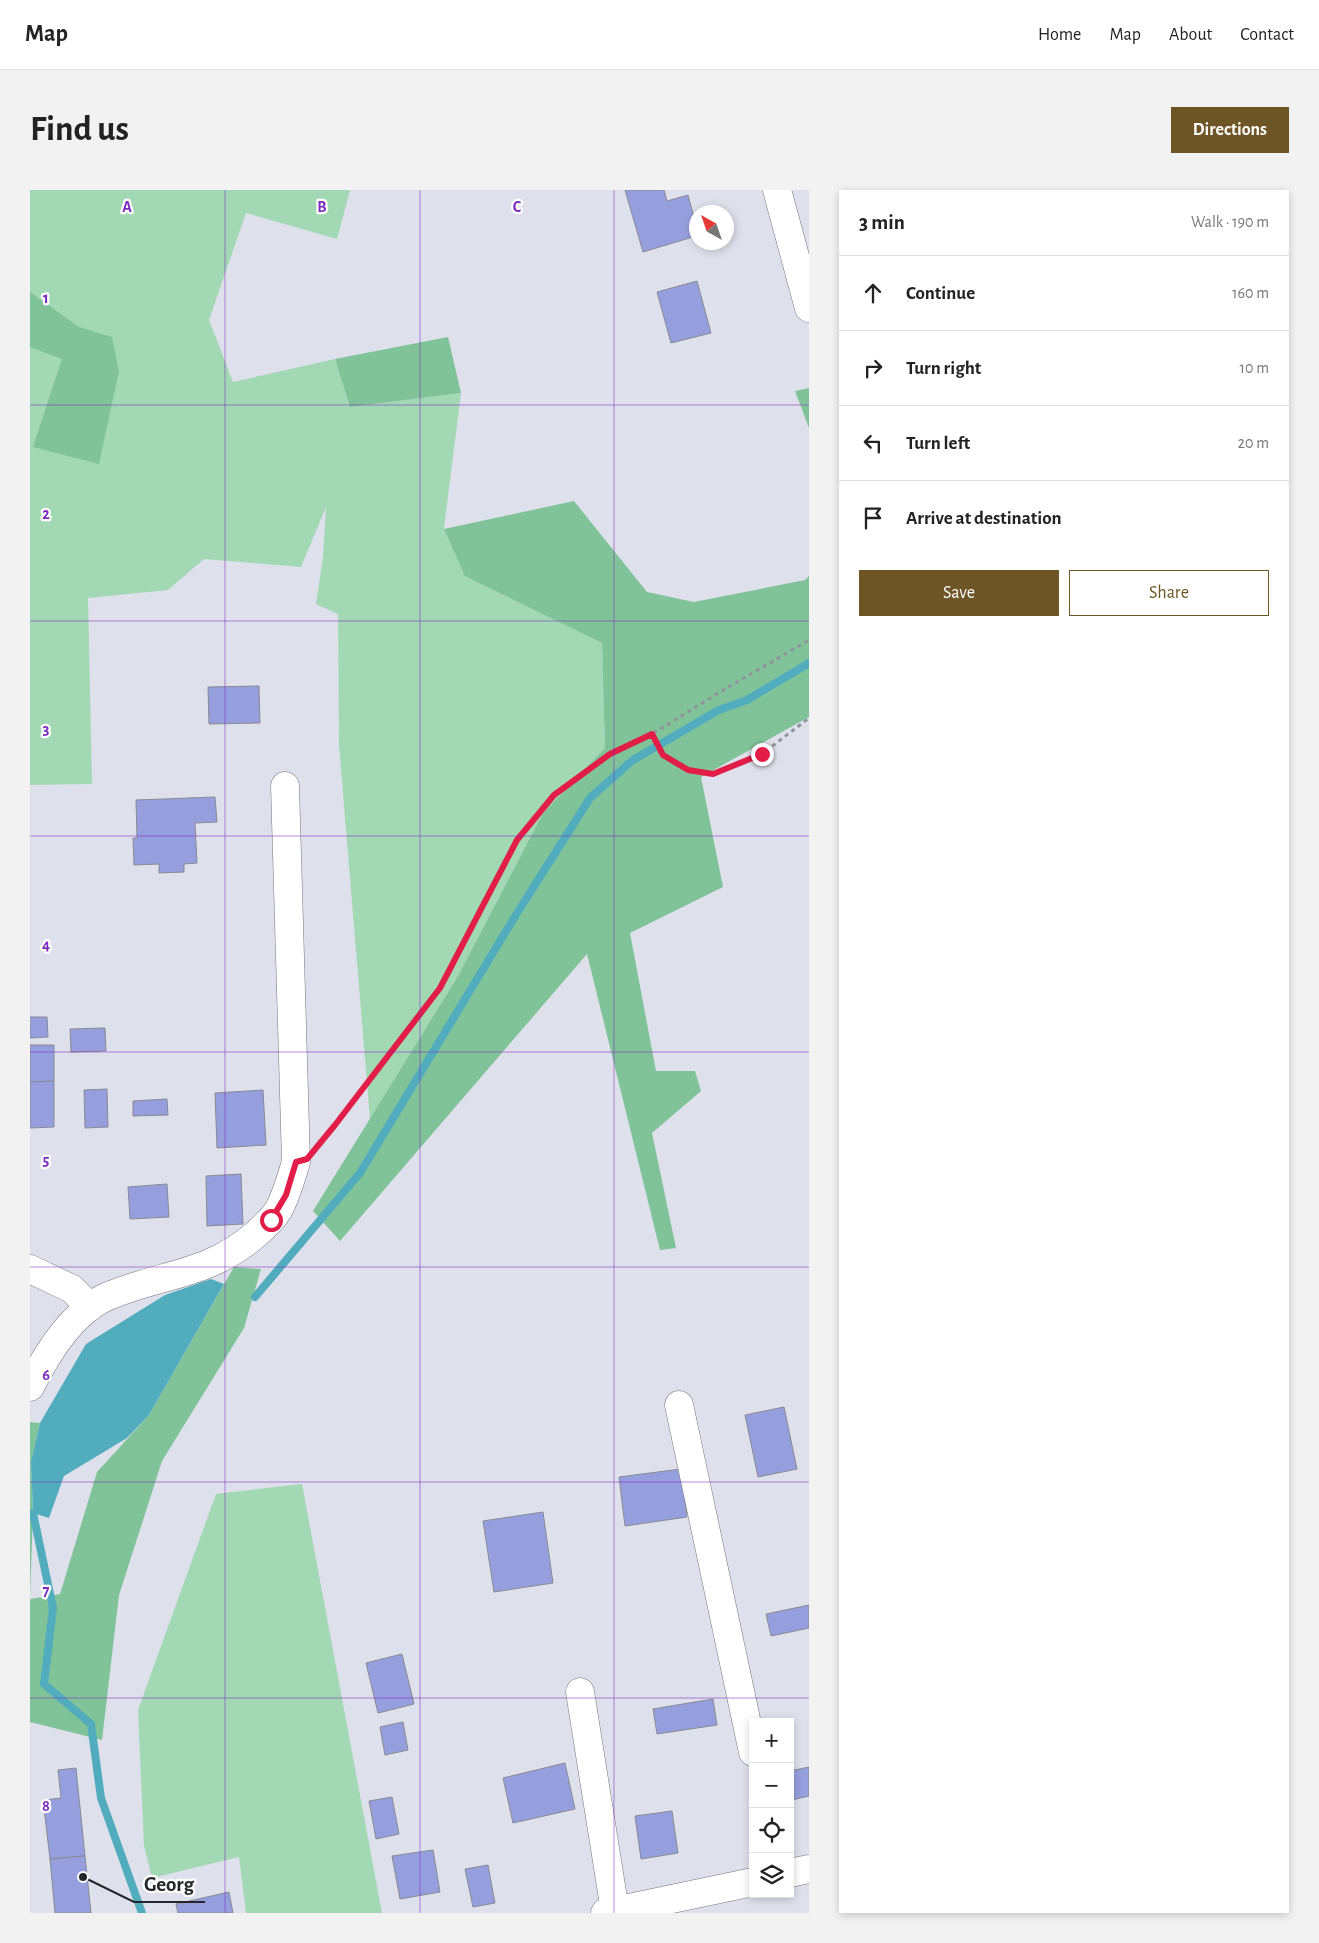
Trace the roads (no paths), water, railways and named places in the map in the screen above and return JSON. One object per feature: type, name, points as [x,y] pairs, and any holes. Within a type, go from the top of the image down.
[{"type":"street","points":[[777,190],[809,308]]},
{"type":"street","points":[[30,1387],[43,1360],[70,1326],[90,1307],[103,1298],[196,1269],[225,1256],[247,1242],[271,1220],[286,1195],[296,1162],[285,786]]},
{"type":"street","points":[[30,1269],[72,1289],[90,1307]]},
{"type":"street","points":[[679,1405],[749,1733]]},
{"type":"street","points":[[580,1692],[610,1912],[655,1908],[749,1883]]},
{"type":"street","points":[[794,1872],[809,1869]]},
{"type":"water","points":[[211,1279],[224,1284],[149,1415],[127,1438],[64,1476],[49,1518],[33,1513],[31,1462],[40,1423],[86,1344],[165,1295]]},
{"type":"waterway","points":[[255,1297],[360,1173],[514,918],[590,798],[633,760],[719,710],[747,700],[809,663]]},
{"type":"waterway","points":[[33,1513],[53,1608],[44,1684],[91,1724],[101,1798],[142,1913]]},
{"type":"place","name":"Georg","points":[[83,1877]]}]
